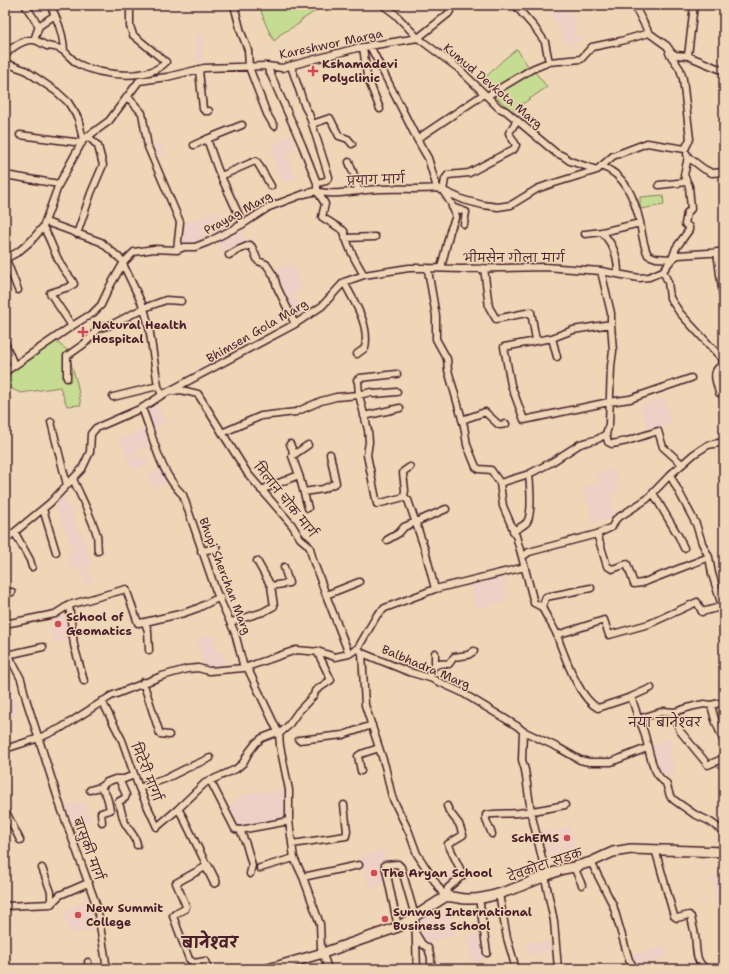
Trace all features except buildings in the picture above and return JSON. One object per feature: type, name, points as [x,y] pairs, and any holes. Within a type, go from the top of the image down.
[{"type":"main road","name":"देवकोटा सडक","points":[[445,897],[453,896],[467,899],[498,894],[563,869],[591,862],[621,850],[655,849],[724,852]]},
{"type":"main road","points":[[207,866],[216,883]]},
{"type":"main road","points":[[268,969],[323,953],[398,927],[445,897]]},
{"type":"street","points":[[25,5],[39,26]]},
{"type":"street","points":[[50,5],[62,31],[64,51]]},
{"type":"street","points":[[5,56],[20,43],[28,40],[34,40],[47,46],[60,48],[76,63],[88,68],[126,75],[141,74],[157,68],[166,62],[133,35],[130,26],[130,5]]},
{"type":"street","points":[[234,5],[241,32],[248,50],[250,67],[267,114],[274,126]]},
{"type":"street","name":"Kumud Devkota Marg","points":[[383,5],[395,14],[418,38],[458,68],[499,108],[506,111],[556,153],[570,161],[615,172],[632,195],[648,256],[672,259]]},
{"type":"street","points":[[418,38],[448,14],[454,5]]},
{"type":"street","points":[[515,5],[545,42],[549,62]]},
{"type":"street","points":[[634,5],[649,33],[667,46],[675,55],[688,56],[724,72]]},
{"type":"street","points":[[688,56],[694,5]]},
{"type":"street","points":[[34,40],[39,26],[55,15]]},
{"type":"street","points":[[417,139],[485,95],[532,69],[549,62],[581,59],[592,47],[621,42],[649,33]]},
{"type":"street","name":"Kareshwor Marga","points":[[139,81],[199,70],[267,66],[282,68],[363,47],[418,38]]},
{"type":"street","points":[[370,46],[428,158],[437,188],[464,200],[498,207],[511,205],[537,189],[599,168],[613,156],[647,143],[685,149]]},
{"type":"street","points":[[667,46],[669,53],[680,69],[683,79],[690,139],[685,149],[688,157],[712,173],[724,172]]},
{"type":"street","points":[[363,47],[367,76],[380,109]]},
{"type":"street","points":[[5,63],[26,70],[57,92],[68,102],[78,118],[85,140]]},
{"type":"street","points":[[267,66],[302,145],[316,183],[317,191],[325,204],[322,216],[344,230],[345,238],[364,275]]},
{"type":"street","points":[[291,66],[305,107],[309,114],[329,177],[326,180],[316,183]]},
{"type":"street","points":[[199,70],[203,109],[205,111],[209,111]]},
{"type":"street","points":[[18,290],[6,259],[18,252],[31,241],[44,225],[58,184],[85,140],[109,121],[139,81],[141,74]]},
{"type":"street","points":[[127,96],[142,113],[148,146],[180,222],[177,250]]},
{"type":"street","points":[[312,124],[330,118],[339,136],[348,139],[352,144]]},
{"type":"street","points":[[441,268],[450,231],[456,216],[444,191],[445,179],[448,176],[469,173],[514,149],[516,145],[509,133],[517,120]]},
{"type":"street","points":[[194,145],[242,125]]},
{"type":"street","points":[[20,135],[85,140],[98,146],[103,165],[90,193],[77,234]]},
{"type":"street","points":[[207,139],[221,176],[243,224]]},
{"type":"street","points":[[682,464],[663,447],[658,431],[627,441],[612,444],[608,442],[606,434],[609,424],[609,402],[613,351],[611,313],[601,271],[639,278],[649,277],[663,271],[672,259],[676,248],[690,227],[685,224],[687,213],[691,210],[691,198],[684,175],[688,157]]},
{"type":"street","points":[[221,176],[255,161],[271,186]]},
{"type":"street","points":[[349,162],[356,180],[358,191]]},
{"type":"street","points":[[5,175],[58,184]]},
{"type":"street","points":[[660,185],[687,182]]},
{"type":"street","name":"प्रयाग मार्ग","points":[[317,191],[322,193],[380,189],[422,190],[437,188]]},
{"type":"street","name":"Prayag Marg","points":[[5,372],[93,313],[101,305],[110,286],[124,263],[134,252],[154,249],[177,250],[184,247],[195,247],[243,224],[269,207],[304,194],[317,191]]},
{"type":"street","points":[[452,207],[466,212],[464,224]]},
{"type":"street","points":[[585,234],[602,232],[640,223]]},
{"type":"street","points":[[44,225],[102,242],[124,263],[145,309],[158,386],[162,395]]},
{"type":"street","points":[[44,225],[65,271],[73,279],[74,284],[50,293],[72,326]]},
{"type":"street","points":[[602,232],[611,242],[615,252],[618,262],[618,274]]},
{"type":"street","points":[[345,238],[376,237]]},
{"type":"street","points":[[228,256],[244,247],[250,245],[252,246],[258,261],[266,264],[274,276],[276,287],[295,324]]},
{"type":"street","points":[[672,259],[678,255],[721,252],[723,297]]},
{"type":"street","name":"भीमसेन गोला मार्ग","points":[[426,268],[462,269],[545,267],[601,271]]},
{"type":"street","name":"Bhimsen Gola Marg","points":[[73,479],[82,469],[89,457],[90,438],[92,431],[96,428],[142,408],[162,395],[295,324],[322,306],[344,282],[364,275],[409,268],[426,268]]},
{"type":"street","points":[[426,268],[428,270],[434,299],[436,339],[447,359],[448,370],[462,420],[467,445],[476,467],[479,469],[491,470],[500,483],[503,506],[514,531],[525,566],[534,603],[542,607],[547,619],[557,635],[564,656],[578,684],[591,705],[598,708],[631,697],[651,688]]},
{"type":"street","points":[[484,268],[489,307],[496,319],[531,312],[536,340]]},
{"type":"street","points":[[663,271],[668,282],[670,298],[680,313],[724,362],[716,369],[715,373],[719,393]]},
{"type":"street","points":[[344,282],[364,324],[366,332],[365,348],[357,354]]},
{"type":"street","points":[[68,378],[66,356],[84,344],[97,329],[113,324],[166,300],[181,301]]},
{"type":"street","points":[[611,324],[573,330],[552,338],[504,347],[511,384],[524,420],[609,402],[619,402],[691,378]]},
{"type":"street","points":[[552,338],[558,357]]},
{"type":"street","points":[[5,343],[14,365]]},
{"type":"street","points":[[397,374],[360,378],[357,380],[358,395],[368,430],[369,442],[367,455],[376,502],[378,504],[404,497]]},
{"type":"street","points":[[113,397],[158,386]]},
{"type":"street","name":"मिलान चोक मार्ग","points":[[172,391],[181,390],[198,394],[248,474],[292,525],[300,538],[310,548],[313,560],[349,654]]},
{"type":"street","points":[[222,433],[267,414],[296,412],[321,401],[336,397],[372,392],[374,394],[397,392]]},
{"type":"street","name":"Bhupi Sherchan Marg","points":[[142,408],[162,466],[176,489],[183,495],[201,551],[231,622],[246,667],[278,733],[289,790],[289,821],[294,858],[303,877],[320,924],[321,948],[328,969]]},
{"type":"street","points":[[364,416],[400,408]]},
{"type":"street","points":[[462,420],[485,412],[498,424],[506,424]]},
{"type":"street","points":[[51,422],[67,485]]},
{"type":"street","points":[[500,483],[529,474],[552,462],[580,444],[598,439],[606,434]]},
{"type":"street","points":[[522,557],[529,552],[597,534],[612,527],[616,519],[647,499],[670,475],[694,454],[708,445],[724,442]]},
{"type":"street","points":[[290,444],[293,451],[292,456],[299,474],[308,508]]},
{"type":"street","points":[[292,456],[308,445]]},
{"type":"street","points":[[304,492],[323,489],[336,483],[330,454]]},
{"type":"street","points":[[404,497],[405,490],[403,473],[410,467]]},
{"type":"street","points":[[261,490],[299,474]]},
{"type":"street","points":[[514,531],[525,524],[529,518],[531,495],[529,474]]},
{"type":"street","points":[[557,635],[604,620],[609,636],[649,624],[697,602],[702,612],[723,606],[712,574],[709,557],[702,543],[696,524],[670,475]]},
{"type":"street","points":[[5,540],[50,503],[73,479],[98,538],[98,551]]},
{"type":"street","points":[[652,493],[679,537],[684,548]]},
{"type":"street","points":[[404,497],[408,500],[425,550],[435,589]]},
{"type":"street","points":[[43,509],[56,552]]},
{"type":"street","points":[[387,540],[399,534],[404,527],[446,509]]},
{"type":"street","points":[[15,533],[30,560],[32,568]]},
{"type":"street","points":[[597,534],[607,566],[612,569],[627,564],[634,584],[642,583],[709,557]]},
{"type":"street","points":[[201,551],[217,548]]},
{"type":"street","points":[[231,622],[264,612],[276,604],[271,586],[257,561]]},
{"type":"street","points":[[445,897],[417,854],[409,832],[392,797],[385,766],[378,748],[366,705],[360,651],[377,615],[385,608],[435,589],[525,566]]},
{"type":"street","points":[[271,586],[289,583],[284,568]]},
{"type":"street","points":[[326,595],[359,582]]},
{"type":"street","points":[[542,607],[546,597],[591,588]]},
{"type":"street","points":[[5,624],[50,615],[69,605],[126,589],[138,623],[184,613],[220,597]]},
{"type":"street","points":[[5,593],[12,592]]},
{"type":"street","points":[[69,605],[74,645],[84,681]]},
{"type":"street","points":[[145,622],[148,631],[149,650]]},
{"type":"street","points":[[7,655],[43,647]]},
{"type":"street","name":"बासुकी मार्ग","points":[[5,648],[7,655],[21,679],[61,808],[97,907],[107,969]]},
{"type":"street","points":[[5,749],[39,738],[61,728],[102,701],[143,682],[187,669],[198,668],[209,671],[246,667],[296,650],[317,651],[335,657],[360,651]]},
{"type":"street","points":[[208,969],[205,961],[194,963],[189,959],[173,916],[185,909],[186,906],[176,883],[207,866],[184,817],[178,809],[205,783],[236,769],[243,763],[249,752],[262,738],[278,733],[288,726],[298,712],[314,695],[315,691],[331,679],[317,651]]},
{"type":"street","name":"Balbhadra Marg","points":[[360,651],[408,672],[430,678],[460,692],[517,726],[523,732],[559,748],[580,760],[588,762],[611,762],[648,748]]},
{"type":"street","points":[[430,678],[430,671],[435,666],[449,664],[453,657],[468,655],[474,651]]},
{"type":"street","points":[[434,653],[435,666]]},
{"type":"street","points":[[143,682],[160,734],[169,736]]},
{"type":"street","points":[[631,697],[638,719],[643,728],[657,774],[661,780],[666,783],[670,796],[694,814],[709,821],[724,832]]},
{"type":"street","name":"मिटेरी मार्गा","points":[[102,701],[122,740],[139,788],[157,827],[178,809]]},
{"type":"street","points":[[638,719],[664,711],[674,712],[704,704],[711,705],[724,702]]},
{"type":"street","points":[[711,705],[715,720],[723,739]]},
{"type":"street","points":[[674,712],[680,731],[708,765],[724,758]]},
{"type":"street","points":[[299,740],[343,734],[372,725]]},
{"type":"street","points":[[523,732],[522,760],[554,921],[558,969]]},
{"type":"street","points":[[361,771],[358,756],[378,748]]},
{"type":"street","points":[[139,788],[167,778],[210,758]]},
{"type":"street","points":[[90,790],[100,787],[107,782],[119,778],[124,779],[134,775]]},
{"type":"street","points":[[119,778],[126,795],[125,798],[118,802],[122,809],[124,823],[137,841],[137,845]]},
{"type":"street","points":[[210,780],[234,829],[240,830],[289,821]]},
{"type":"street","points":[[100,787],[107,796],[110,810],[101,813],[102,822]]},
{"type":"street","points":[[292,844],[346,836],[347,831],[344,805]]},
{"type":"street","points":[[492,834],[486,820],[486,815],[532,812],[565,805]]},
{"type":"street","points":[[445,897],[448,888],[463,876],[448,844],[463,835],[459,824],[447,806]]},
{"type":"street","points":[[5,812],[20,840]]},
{"type":"street","points":[[240,830],[252,865],[250,874]]},
{"type":"street","points":[[655,849],[674,916],[677,918],[689,915],[692,919],[696,936],[698,961],[702,967],[707,969]]},
{"type":"street","points":[[260,868],[294,858]]},
{"type":"street","points":[[591,862],[613,905],[629,960],[635,969]]},
{"type":"street","points":[[398,927],[385,866],[395,863],[401,867],[415,916],[417,969]]},
{"type":"street","points":[[303,877],[359,865]]},
{"type":"street","points":[[574,867],[582,886]]},
{"type":"street","points":[[42,868],[51,892],[51,904]]},
{"type":"street","points":[[5,906],[51,904],[60,895],[88,883]]},
{"type":"street","points":[[498,894],[507,938],[514,962],[514,969]]},
{"type":"street","points":[[479,898],[487,953]]},
{"type":"street","points":[[415,932],[422,944],[428,948],[431,958],[431,969]]},
{"type":"street","points":[[88,962],[89,969]]},
{"type":"shaded area","points":[[563,5],[570,6],[567,9],[576,25],[574,29],[576,37],[581,37],[581,40],[569,46],[568,42],[564,43],[556,21],[550,16]]},
{"type":"shaded area","points":[[201,33],[202,62],[196,61],[194,35]]},
{"type":"shaded area","points":[[290,134],[296,149],[285,154],[296,179],[288,183],[282,181],[274,163],[271,147]]},
{"type":"shaded area","points":[[159,142],[165,153],[156,157],[150,147]]},
{"type":"shaded area","points":[[217,211],[226,226],[229,224],[232,230],[239,227],[244,241],[249,239],[253,249],[243,253],[239,245],[219,252],[220,248],[209,229],[204,229],[206,243],[183,246],[182,229],[186,222]]},
{"type":"shaded area","points":[[292,264],[302,288],[293,295],[304,311],[296,319],[292,315],[269,270]]},
{"type":"shaded area","points":[[664,398],[672,423],[648,430],[640,405]]},
{"type":"shaded area","points":[[156,403],[166,423],[152,430],[144,410]]},
{"type":"shaded area","points":[[149,428],[154,442],[135,453],[137,459],[146,455],[150,463],[132,470],[119,439]]},
{"type":"shaded area","points":[[160,470],[167,481],[155,488],[147,476]]},
{"type":"shaded area","points":[[615,470],[618,492],[611,493],[614,519],[592,522],[589,502],[586,502],[584,487],[599,484],[598,472]]},
{"type":"shaded area","points":[[65,497],[93,564],[86,568],[92,582],[86,585],[79,569],[74,571],[66,555],[74,551],[54,505]]},
{"type":"shaded area","points":[[504,574],[506,602],[474,609],[470,583]]},
{"type":"shaded area","name":"School of Geomatics","points":[[64,615],[71,640],[54,643],[49,617]]},
{"type":"shaded area","points":[[212,635],[217,652],[221,651],[227,666],[204,667],[197,638]]},
{"type":"shaded area","points":[[9,675],[18,712],[9,718],[10,730],[5,731],[5,676]]},
{"type":"shaded area","points":[[669,739],[672,746],[669,748],[675,775],[665,778],[662,776],[652,745]]},
{"type":"shaded area","points":[[288,789],[288,820],[236,827],[228,807],[244,794]]},
{"type":"shaded area","points":[[85,802],[90,821],[71,825],[66,807]]},
{"type":"shaded area","points":[[569,826],[581,859],[554,868],[540,831],[552,830],[559,850],[563,847],[557,829]]},
{"type":"shaded area","name":"The Aryan School","points":[[383,850],[387,866],[381,868],[386,884],[370,889],[360,856]]},
{"type":"shaded area","points":[[458,866],[460,877],[446,886],[440,875]]},
{"type":"shaded area","points":[[724,877],[724,905],[717,907],[711,878]]},
{"type":"shaded area","name":"New Summit College","points":[[88,898],[92,913],[93,930],[71,935],[63,917],[67,911]]},
{"type":"shaded area","points":[[448,909],[455,935],[425,944],[417,918]]},
{"type":"shaded area","points":[[478,933],[484,960],[472,963],[466,935]]},
{"type":"shaded area","points":[[532,942],[550,942],[551,950],[530,956],[527,945]]},
{"type":"shaded area","points":[[665,945],[667,957],[635,968],[631,954],[654,950],[654,948]]},
{"type":"green space","points":[[259,5],[313,5],[317,10],[300,21],[300,23],[279,35],[279,37],[274,41],[266,25]]},
{"type":"green space","points":[[517,49],[528,66],[491,92],[483,80],[503,60]]},
{"type":"green space","points":[[535,72],[547,87],[512,111],[494,96]]},
{"type":"green space","points":[[663,195],[664,205],[640,209],[640,197]]},
{"type":"green space","points":[[53,339],[67,350],[77,383],[81,405],[67,406],[60,387],[21,393],[5,386],[5,374]]},
{"type":"place","name":"Kshamadevi Polyclinic","points":[[313,71]]},
{"type":"place","name":"Natural Health Hospital","points":[[83,332]]},
{"type":"place","name":"School of Geomatics","points":[[58,624]]},
{"type":"place","name":"SchEMS","points":[[567,838]]},
{"type":"place","name":"The Aryan School","points":[[374,873]]},
{"type":"place","name":"New Summit College","points":[[78,915]]},
{"type":"place","name":"Sunway International Business School","points":[[385,919]]},
{"type":"district","name":"नया बानेश्वर","points":[[665,722]]},
{"type":"district","name":"बानेश्वर","points":[[210,942]]}]
